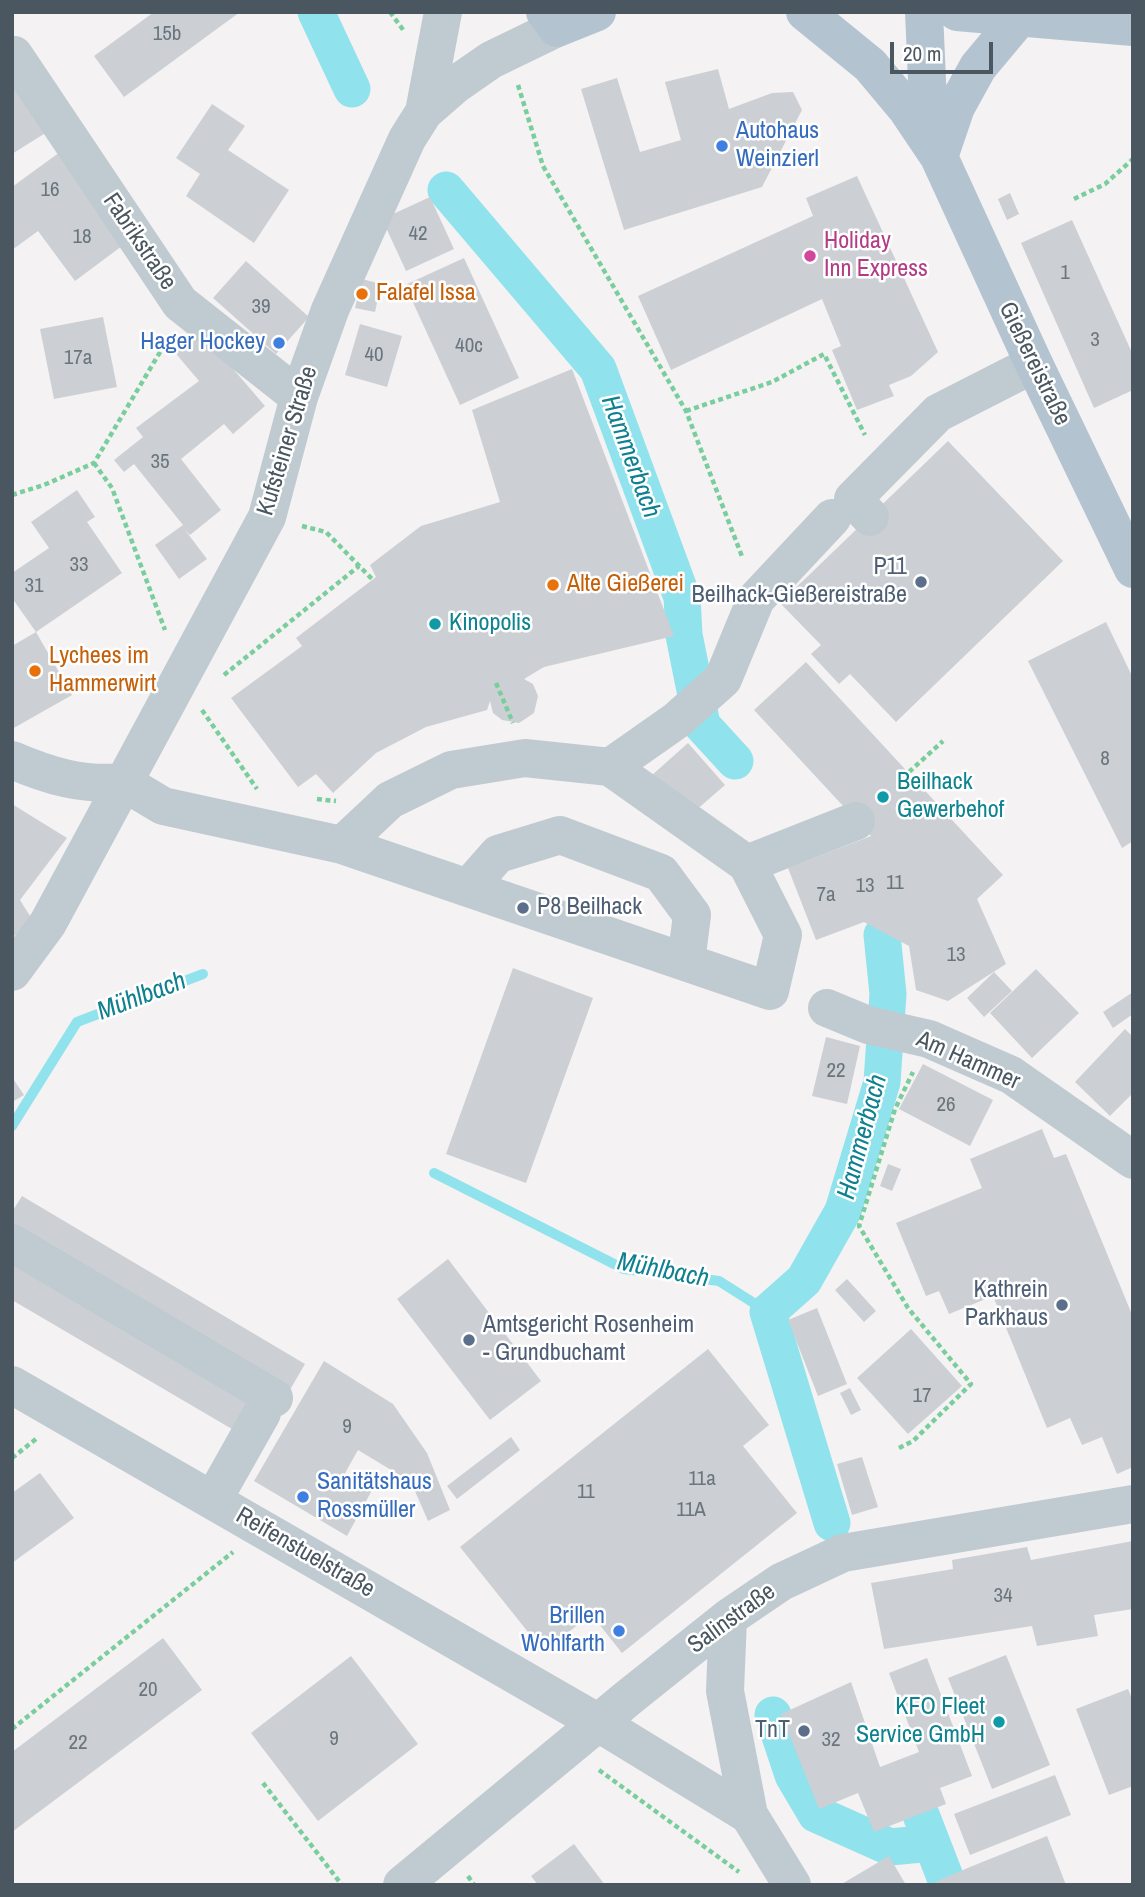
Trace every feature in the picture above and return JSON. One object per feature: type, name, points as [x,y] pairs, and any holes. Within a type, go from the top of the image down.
[{"type":"main road","name":"Kufsteiner Straße","points":[[551,20],[597,12]]},
{"type":"main road","name":"Gießereistraße","points":[[805,12],[870,65],[906,108],[939,157],[1034,365],[1133,569]]},
{"type":"main road","name":"Gießereistraße","points":[[924,12],[928,103],[939,157]]},
{"type":"main road","points":[[957,12],[1133,27]]},
{"type":"main road","points":[[939,157],[956,107],[978,67],[1019,18]]},
{"type":"street","points":[[424,112],[443,12]]},
{"type":"street","name":"Kufsteiner Straße","points":[[12,972],[47,923],[123,782],[204,670],[267,517],[299,397],[330,310],[407,139],[424,112],[455,85],[551,20]]},
{"type":"street","name":"Fabrikstraße","points":[[13,55],[180,303],[299,397]]},
{"type":"street","points":[[870,517],[853,499],[937,413],[1034,365]]},
{"type":"street","points":[[610,767],[677,720],[723,679],[756,599],[832,518]]},
{"type":"street","points":[[12,760],[91,784],[123,782],[163,806],[342,845],[770,990],[783,934],[747,864],[610,767],[525,758],[451,770],[390,800],[342,845]]},
{"type":"street","points":[[747,864],[856,821]]},
{"type":"street","points":[[468,888],[498,854],[560,835],[662,873],[692,915],[686,962]]},
{"type":"street","name":"Am Hammer","points":[[827,1008],[868,1025],[929,1040],[1011,1075],[1133,1160]]},
{"type":"street","points":[[12,1243],[268,1405],[213,1500]]},
{"type":"street","name":"Reifenstuelstraße","points":[[12,1385],[597,1722],[749,1815]]},
{"type":"street","name":"Salinstraße","points":[[402,1885],[597,1722],[729,1618],[781,1582],[843,1553],[1133,1504]]},
{"type":"street","points":[[729,1618],[725,1691],[749,1815],[790,1881]]},
{"type":"path","points":[[507,51],[543,166],[686,411],[736,537],[756,599]]},
{"type":"path","points":[[1074,199],[1105,184],[1133,159]]},
{"type":"path","points":[[12,495],[44,485],[94,463],[174,328],[180,303]]},
{"type":"path","points":[[686,411],[772,382],[824,354],[863,433],[888,463]]},
{"type":"path","points":[[94,463],[112,488],[168,639],[204,670],[359,566]]},
{"type":"path","points":[[267,517],[326,532],[372,579]]},
{"type":"path","points":[[496,683],[516,731]]},
{"type":"path","points":[[195,699],[260,793],[246,795]]},
{"type":"path","points":[[909,772],[943,741]]},
{"type":"path","points":[[311,799],[337,802],[346,794]]},
{"type":"path","points":[[899,1448],[913,1441],[971,1384],[908,1308],[859,1226],[895,1109],[929,1040]]},
{"type":"path","points":[[12,1729],[262,1528]]},
{"type":"path","points":[[565,1749],[747,1877],[790,1881]]},
{"type":"path","points":[[263,1783],[342,1885]]},
{"type":"building","points":[[154,12],[240,12],[124,97],[94,56]]},
{"type":"building","name":"Autohaus Weinzierl","points":[[718,69],[729,109],[772,93],[793,92],[802,110],[762,187],[624,230],[581,89],[617,78],[640,152],[681,140],[665,82]]},
{"type":"building","points":[[12,80],[47,132],[12,154]]},
{"type":"building","points":[[212,104],[245,126],[228,150],[289,190],[254,243],[186,196],[200,174],[176,158]]},
{"type":"building","points":[[60,152],[126,243],[75,281],[38,231],[12,250],[12,187]]},
{"type":"building","name":"Holiday Inn Express","points":[[857,176],[938,352],[911,376],[889,385],[894,396],[857,410],[832,350],[841,346],[822,299],[671,370],[638,296],[813,216],[806,198]]},
{"type":"building","points":[[1010,193],[1019,214],[1007,220],[998,199]]},
{"type":"building","points":[[430,197],[454,249],[406,271],[382,219]]},
{"type":"building","points":[[1072,220],[1133,355],[1133,390],[1094,408],[1021,243]]},
{"type":"building","points":[[464,258],[519,378],[460,405],[405,285]]},
{"type":"building","points":[[246,261],[309,317],[276,354],[213,298]]},
{"type":"building","points":[[362,279],[381,284],[375,312],[355,308]]},
{"type":"building","points":[[103,317],[117,387],[54,399],[40,329]]},
{"type":"building","points":[[360,324],[402,336],[387,387],[345,375]]},
{"type":"building","points":[[198,328],[265,406],[233,434],[224,424],[181,459],[221,510],[190,535],[185,530],[207,559],[179,579],[155,545],[183,525],[134,464],[124,472],[114,460],[143,437],[136,428],[199,381],[172,349]]},
{"type":"building","points":[[572,369],[674,636],[544,667],[524,679],[533,684],[538,696],[534,713],[519,723],[502,720],[493,713],[490,701],[487,710],[426,727],[376,753],[333,793],[316,774],[298,787],[231,698],[302,646],[296,638],[376,577],[370,565],[421,526],[500,502],[472,410]]},
{"type":"building","name":"P11 Beilhack-Gießereistraße","points":[[948,441],[1063,561],[896,722],[850,674],[839,684],[811,654],[821,645],[780,603]]},
{"type":"building","points":[[77,490],[95,517],[87,522],[122,573],[36,632],[12,598],[12,573],[49,548],[31,522]]},
{"type":"building","points":[[1106,622],[1133,678],[1133,841],[1122,848],[1028,661]]},
{"type":"building","name":"Lychees im Hammerwirt","points":[[36,632],[72,695],[12,729],[12,646]]},
{"type":"building","points":[[806,662],[1003,875],[977,899],[1006,964],[948,1001],[916,990],[909,946],[864,922],[816,940],[788,868],[871,836],[754,710]]},
{"type":"building","points":[[688,743],[725,785],[687,818],[651,776]]},
{"type":"building","points":[[12,804],[67,838],[20,900],[35,924],[12,937]]},
{"type":"building","points":[[513,968],[593,998],[526,1183],[446,1154]]},
{"type":"building","points":[[1036,969],[1079,1013],[1032,1058],[990,1013]]},
{"type":"building","points":[[994,972],[1012,991],[984,1017],[967,998]]},
{"type":"building","points":[[1133,992],[1133,1014],[1113,1028],[1103,1012]]},
{"type":"building","points":[[1125,1029],[1133,1037],[1133,1093],[1110,1116],[1075,1082]]},
{"type":"building","points":[[826,1037],[860,1046],[847,1104],[812,1096]]},
{"type":"building","points":[[923,1064],[993,1100],[970,1146],[899,1109]]},
{"type":"building","points":[[12,1077],[24,1095],[12,1102]]},
{"type":"building","name":"Kathrein Parkhaus","points":[[1042,1129],[1054,1158],[1066,1154],[1133,1317],[1133,1467],[1117,1474],[1102,1437],[1082,1445],[1070,1418],[1047,1428],[993,1296],[949,1314],[939,1291],[926,1296],[896,1223],[982,1188],[970,1159]]},
{"type":"building","points":[[888,1164],[901,1169],[892,1191],[880,1186]]},
{"type":"building","points":[[22,1196],[305,1364],[273,1419],[237,1432],[12,1300],[12,1212]]},
{"type":"building","name":"Amtsgericht Rosenheim - Grundbuchamt","points":[[448,1259],[541,1381],[490,1420],[397,1299]]},
{"type":"building","points":[[847,1279],[876,1311],[864,1322],[835,1290]]},
{"type":"building","points":[[817,1308],[847,1384],[818,1396],[788,1320]]},
{"type":"building","points":[[911,1329],[962,1386],[908,1434],[857,1378]]},
{"type":"building","points":[[708,1349],[769,1425],[743,1446],[797,1513],[622,1653],[591,1614],[544,1652],[460,1547]]},
{"type":"building","points":[[324,1361],[393,1404],[427,1453],[450,1510],[428,1521],[411,1482],[358,1450],[344,1475],[371,1492],[347,1536],[254,1481]]},
{"type":"building","points":[[850,1388],[861,1410],[851,1415],[840,1393]]},
{"type":"building","points":[[511,1437],[520,1450],[457,1499],[447,1486]]},
{"type":"building","points":[[862,1457],[878,1507],[852,1515],[837,1464]]},
{"type":"building","points":[[40,1473],[74,1518],[12,1563],[12,1493]]},
{"type":"building","points":[[1133,1541],[1133,1609],[1094,1615],[1098,1636],[1037,1646],[1032,1626],[884,1649],[871,1583],[953,1569],[952,1560],[1027,1547],[1031,1560]]},
{"type":"building","points":[[163,1638],[202,1690],[12,1832],[12,1752]]},
{"type":"building","name":"KFO Fleet Service GmbH","points":[[1006,1655],[1050,1765],[992,1789],[948,1678]]},
{"type":"building","points":[[351,1656],[418,1744],[318,1821],[251,1733]]},
{"type":"building","points":[[927,1658],[972,1776],[940,1788],[946,1804],[874,1832],[858,1793],[819,1809],[781,1714],[851,1682],[880,1767],[919,1752],[889,1673]]},
{"type":"building","points":[[1128,1689],[1133,1701],[1133,1786],[1109,1795],[1076,1709]]},
{"type":"building","points":[[1055,1775],[1071,1815],[970,1855],[954,1814]]},
{"type":"building","points":[[1047,1836],[1066,1885],[928,1885],[970,1867]]},
{"type":"building","points":[[574,1844],[605,1885],[538,1885],[531,1876]]},
{"type":"building","points":[[889,1856],[906,1885],[840,1885]]},
{"type":"waterway","name":"Hammerbach","points":[[316,12],[352,89]]},
{"type":"waterway","name":"Hammerbach","points":[[446,190],[598,369],[682,597],[684,635],[702,725],[735,761]]},
{"type":"waterway","name":"Hammerbach","points":[[832,1523],[768,1312],[804,1280],[843,1211],[882,1082],[888,994],[882,935]]},
{"type":"waterway","name":"Mühlbach","points":[[12,1126],[77,1022],[203,974]]},
{"type":"waterway","name":"Mühlbach","points":[[434,1173],[624,1269],[719,1281],[768,1312]]},
{"type":"waterway","name":"Mühlbach","points":[[773,1715],[793,1775],[816,1814],[890,1847],[932,1843]]},
{"type":"waterway","name":"Mühlbach","points":[[921,1815],[945,1877]]},
{"type":"place","name":"Autohaus Weinzierl","points":[[722,146]]},
{"type":"place","name":"Holiday Inn Express","points":[[810,256]]},
{"type":"place","name":"Falafel Issa","points":[[362,294]]},
{"type":"place","name":"Hager Hockey","points":[[279,343]]},
{"type":"place","name":"P11 Beilhack-Gießereistraße","points":[[921,582]]},
{"type":"place","name":"Alte Gießerei","points":[[553,585]]},
{"type":"place","name":"Kinopolis","points":[[435,624]]},
{"type":"place","name":"Lychees im Hammerwirt","points":[[35,671]]},
{"type":"place","name":"Beilhack Gewerbehof","points":[[883,797]]},
{"type":"place","name":"P8 Beilhack","points":[[523,908]]},
{"type":"place","name":"Kathrein Parkhaus","points":[[1062,1305]]},
{"type":"place","name":"Amtsgericht Rosenheim - Grundbuchamt","points":[[469,1340]]},
{"type":"place","name":"Sanitätshaus Rossmüller","points":[[303,1497]]},
{"type":"place","name":"Brillen Wohlfarth","points":[[619,1631]]},
{"type":"place","name":"KFO Fleet Service GmbH","points":[[999,1722]]},
{"type":"place","name":"TnT","points":[[804,1731]]}]
